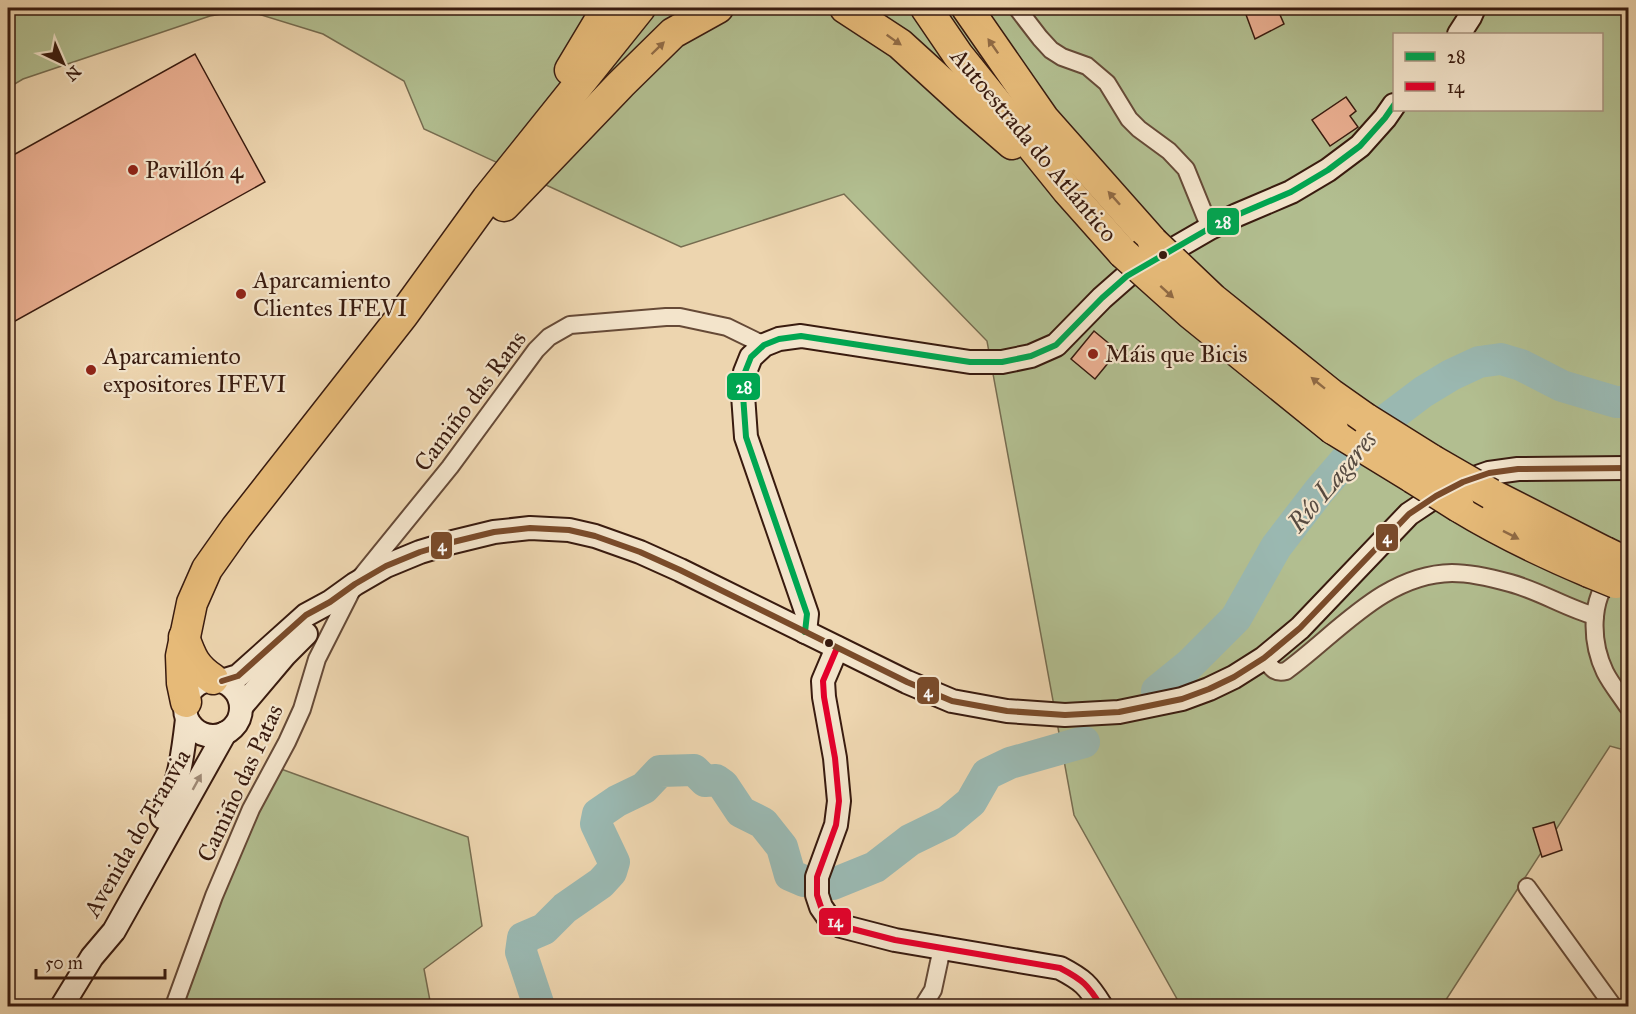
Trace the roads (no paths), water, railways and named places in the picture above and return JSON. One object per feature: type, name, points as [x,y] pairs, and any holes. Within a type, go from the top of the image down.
[{"type":"highway","points":[[487,199],[525,134],[568,73],[606,8]]},
{"type":"highway","points":[[186,710],[181,656],[192,603],[207,569],[236,528],[403,315],[487,199],[640,8]]},
{"type":"highway","points":[[543,165],[661,8]]},
{"type":"highway","points":[[403,315],[543,165],[673,33],[718,8]]},
{"type":"highway","points":[[845,8],[900,44],[968,106],[1068,190]]},
{"type":"highway","name":"Autoestrada do Atlántico","points":[[926,8],[958,55],[1068,190],[1123,253],[1191,314],[1333,429],[1478,519],[1558,559],[1613,574]]},
{"type":"highway","name":"Autoestrada do Atlántico","points":[[967,8],[1044,119],[1153,242],[1213,299],[1331,394],[1365,418],[1491,494],[1613,574]]},
{"type":"highway","points":[[184,637],[200,670],[217,680]]},
{"type":"main road","points":[[1460,33],[1474,8]]},
{"type":"main road","points":[[806,632],[807,614],[746,436],[743,395],[745,372],[751,357],[764,345],[779,339],[801,336],[970,362],[1002,362],[1030,356],[1056,345],[1127,276],[1210,228],[1237,214],[1291,192],[1328,170],[1360,146],[1393,108]]},
{"type":"main road","points":[[217,680],[230,685],[236,691],[241,707],[237,722],[225,733],[208,735],[192,727],[186,710],[189,693],[195,686],[203,681],[237,676],[306,615],[387,566],[420,552],[453,542],[494,532],[530,528],[569,530],[595,536],[640,552],[907,682],[952,701],[1007,711],[1065,715],[1119,712],[1182,699],[1209,689],[1234,677],[1264,658],[1300,628],[1409,514],[1463,482],[1489,473],[1518,469],[1629,468]]},
{"type":"main road","points":[[241,707],[285,655],[315,625],[330,602]]},
{"type":"main road","points":[[837,648],[823,681],[839,801],[836,825],[817,877],[820,907],[828,917],[842,926],[895,940],[1060,968],[1078,977],[1090,988],[1101,1006]]},
{"type":"main road","name":"Avenida do Tranvia","points":[[92,957],[103,925],[171,799],[182,762],[186,710]]},
{"type":"main road","name":"Avenida do Tranvia","points":[[62,1006],[92,957],[114,931],[225,733]]},
{"type":"street","points":[[1017,8],[1051,50],[1062,57],[1087,66],[1107,83],[1129,119],[1169,151],[1186,169],[1210,228]]},
{"type":"street","name":"Camiño das Rans","points":[[355,584],[450,467],[536,350],[558,331],[570,325],[680,317],[727,327],[764,345]]},
{"type":"street","points":[[1264,658],[1274,671],[1286,671],[1374,600],[1398,586],[1425,576],[1452,573],[1511,583],[1595,616]]},
{"type":"street","points":[[1613,574],[1595,616],[1594,632],[1596,648],[1605,673],[1629,707]]},
{"type":"street","name":"Camiño das Patas","points":[[174,1006],[214,896],[246,819],[292,731],[302,709],[317,659],[355,584]]},
{"type":"street","points":[[1527,887],[1613,1006]]},
{"type":"street","points":[[923,1006],[933,990],[942,948]]},
{"type":"waterway","name":"Río Lagares","points":[[1157,691],[1189,665],[1236,618],[1276,547],[1319,491],[1370,432],[1423,392],[1479,362],[1501,359],[1521,365],[1562,386],[1616,402],[1628,402]]},
{"type":"waterway","name":"Río Lagares","points":[[833,884],[875,867],[910,840],[947,822],[971,802],[987,774],[1010,763],[1084,742]]},
{"type":"waterway","name":"Río Lagares","points":[[539,1006],[521,952],[523,938],[544,929],[565,908],[601,883],[611,872],[614,862],[596,824],[598,814],[617,801],[644,788],[660,771],[694,770],[705,781],[716,780],[723,785],[741,812],[763,823],[782,847],[790,875],[804,881]]},
{"type":"place","name":"Pavillón 4","points":[[133,170]]},
{"type":"place","name":"Aparcamiento Clientes IFEVI","points":[[241,294]]},
{"type":"place","name":"Máis que Bicis","points":[[1093,354]]},
{"type":"place","name":"Aparcamiento expositores IFEVI","points":[[91,370]]}]
